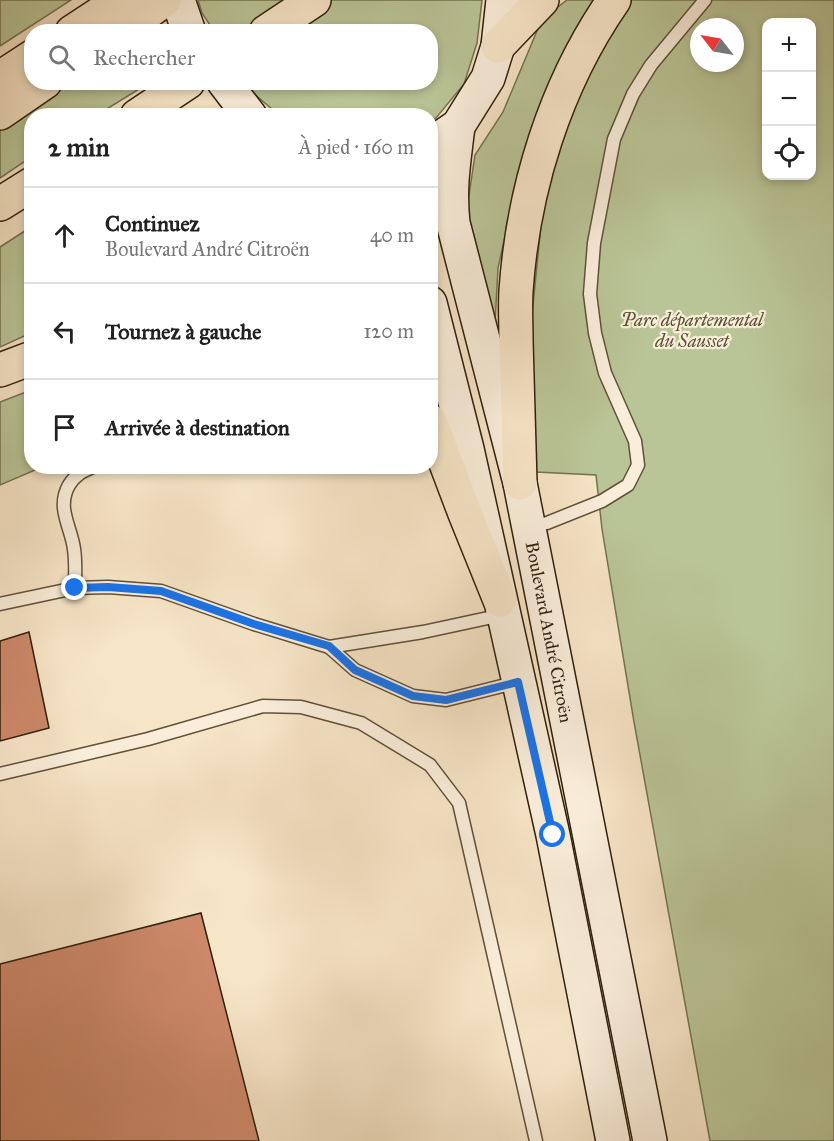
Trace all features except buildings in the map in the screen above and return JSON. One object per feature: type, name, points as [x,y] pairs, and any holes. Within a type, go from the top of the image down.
[{"type":"highway","points":[[95,24],[164,0]]},
{"type":"highway","points":[[278,24],[314,0]]},
{"type":"highway","points":[[498,46],[542,0]]},
{"type":"highway","points":[[520,483],[516,292],[526,210],[548,134],[570,76],[614,0]]},
{"type":"highway","points":[[0,78],[24,62]]},
{"type":"highway","points":[[0,112],[33,90]]},
{"type":"highway","points":[[149,108],[177,90]]},
{"type":"highway","points":[[0,204],[24,189]]},
{"type":"highway","points":[[0,370],[24,361]]},
{"type":"highway","points":[[438,442],[502,607]]},
{"type":"main road","points":[[178,0],[186,24]]},
{"type":"main road","name":"Boulevard André Citroën","points":[[503,0],[498,46],[488,78],[458,126],[451,172],[450,197],[453,223],[520,483],[650,1141]]},
{"type":"main road","points":[[230,90],[244,108]]},
{"type":"main road","name":"Boulevard André Citroën","points":[[438,140],[458,126]]},
{"type":"main road","points":[[438,335],[467,449],[553,835],[613,1141]]},
{"type":"lane","points":[[528,528],[547,523],[602,501],[628,485],[638,465],[635,441],[605,373],[595,333],[590,294],[594,243],[614,139],[633,94],[651,65],[705,0]]},
{"type":"lane","points":[[75,588],[74,549],[63,507],[64,495],[79,474]]},
{"type":"lane","points":[[0,604],[75,588],[108,587],[161,591],[254,624],[329,646],[423,632],[502,607]]},
{"type":"lane","points":[[329,646],[355,670],[413,696],[446,700],[518,682]]},
{"type":"lane","points":[[0,774],[148,739],[263,706],[301,707],[362,723],[430,765],[459,803],[536,1141]]},
{"type":"green space","points":[[0,0],[71,0],[34,24],[24,24],[24,30],[0,46]]},
{"type":"green space","points":[[198,0],[482,0],[477,43],[464,84],[438,116],[438,108],[271,108],[251,90],[438,90],[438,24],[209,24],[202,13]]},
{"type":"green space","points":[[567,0],[599,0],[551,79],[518,178],[498,268],[495,323],[465,222],[475,155],[503,112],[542,19]]},
{"type":"green space","name":"Parc départemental du Sausset","points":[[629,0],[834,0],[834,1141],[710,1141],[634,722],[602,529],[596,475],[536,472],[527,365],[542,215],[564,126],[610,27]]},
{"type":"green space","points":[[53,90],[138,90],[108,108],[26,108]]},
{"type":"green space","points":[[24,109],[24,162],[0,178],[0,125]]},
{"type":"green space","points":[[24,232],[24,336],[0,347],[0,247]]},
{"type":"green space","points":[[24,393],[26,474],[0,485],[0,402]]},
{"type":"route","points":[[75,588],[108,587],[161,591],[254,624],[329,646],[355,670],[413,696],[446,700],[518,682],[553,835]]}]
